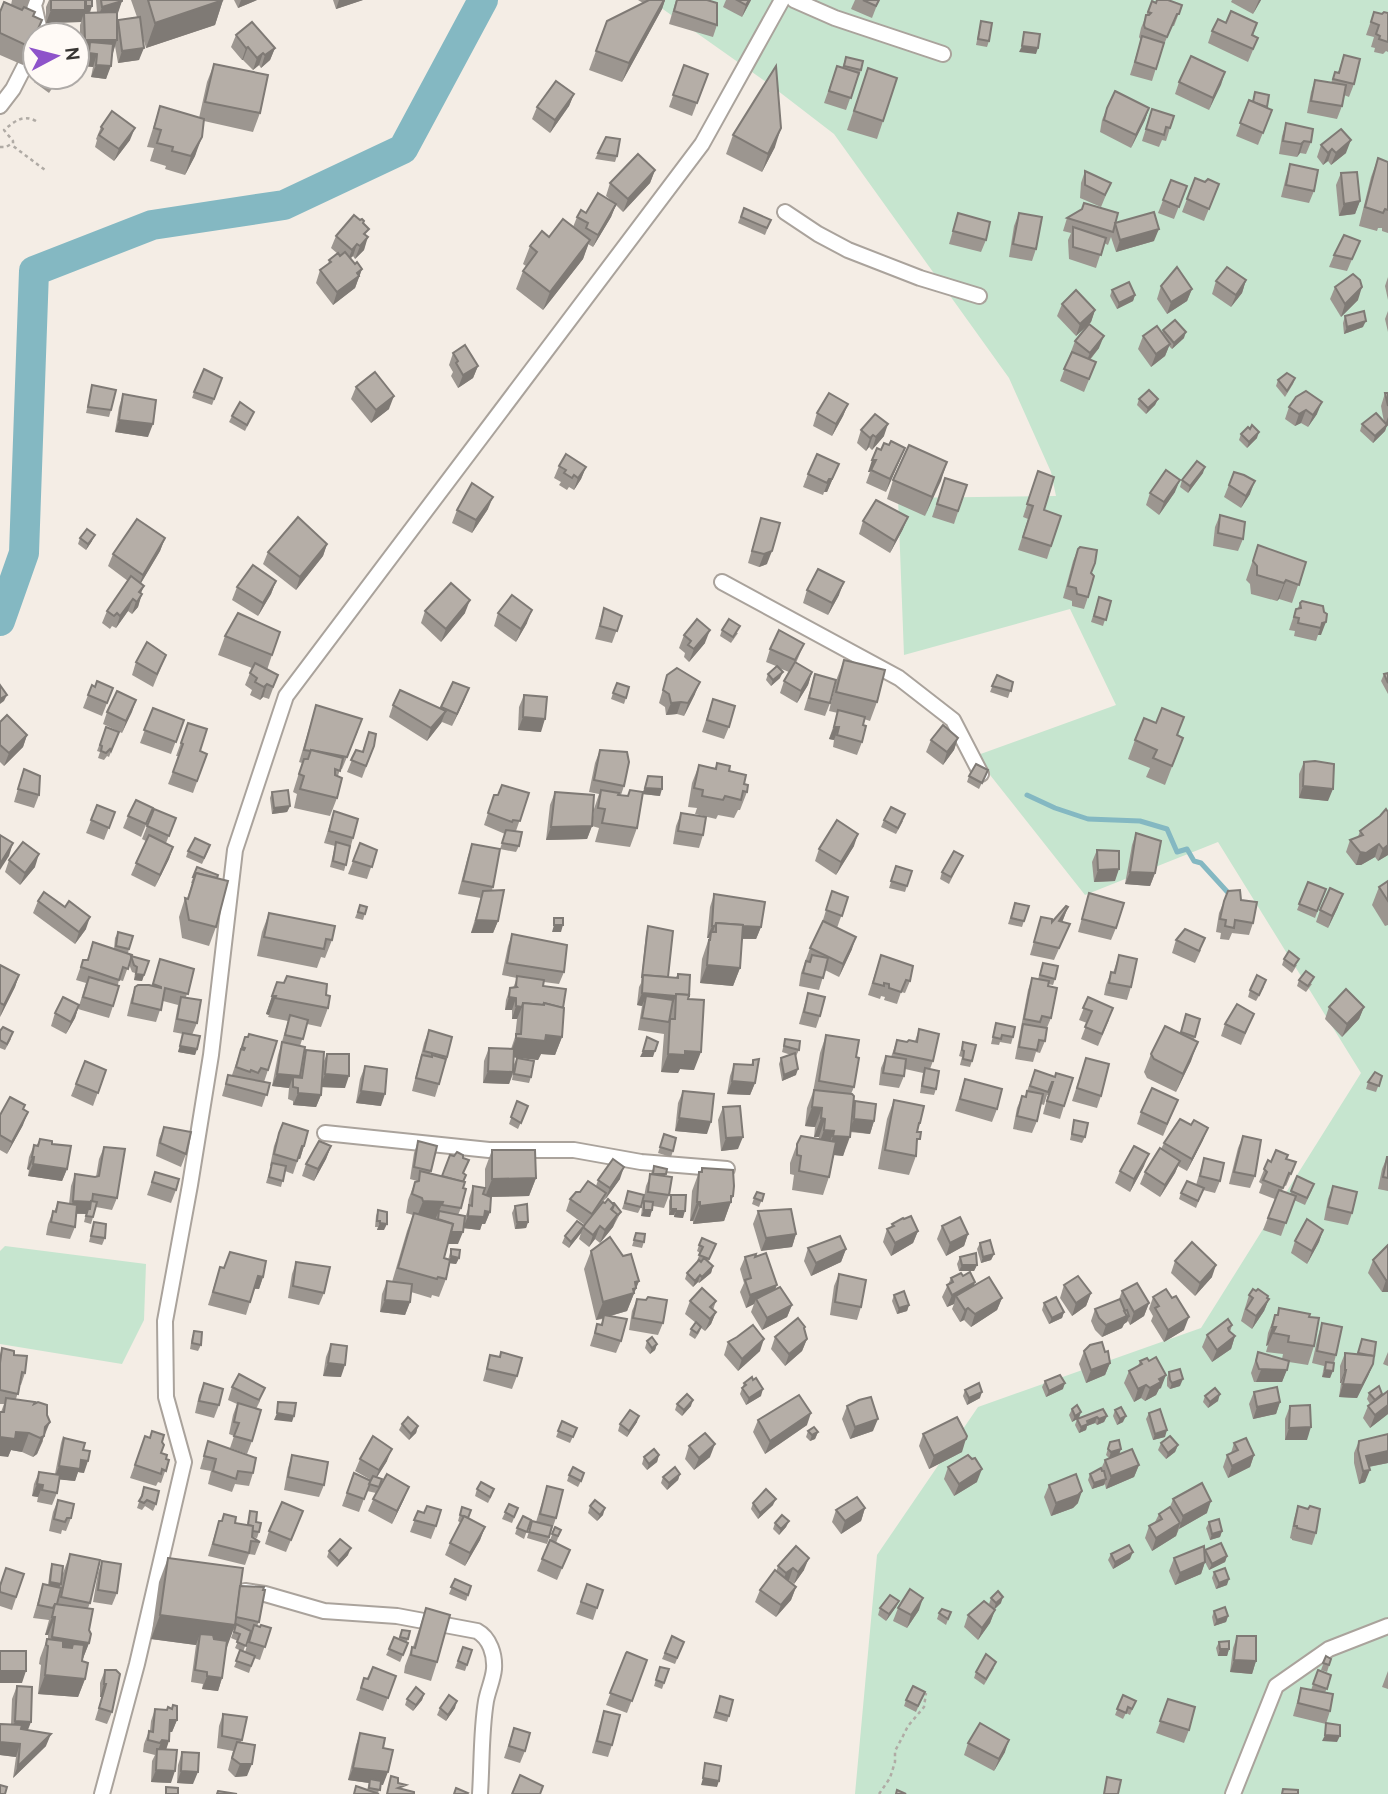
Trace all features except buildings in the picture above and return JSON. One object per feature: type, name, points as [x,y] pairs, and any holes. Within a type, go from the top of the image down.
[{"type":"street","points":[[36,0],[34,5],[38,21]]},
{"type":"street","points":[[102,1794],[137,1664],[164,1579],[184,1462],[166,1397],[165,1321],[211,1055],[235,850],[286,696],[702,144],[782,0]]},
{"type":"street","points":[[794,0],[835,18],[943,54]]},
{"type":"street","points":[[0,106],[21,73]]},
{"type":"street","points":[[785,212],[848,250],[920,278],[979,296]]},
{"type":"street","points":[[722,582],[899,678],[953,720],[981,774]]},
{"type":"street","points":[[326,1133],[489,1150],[575,1150],[641,1162],[727,1169]]},
{"type":"street","points":[[235,1590],[265,1594],[324,1611],[397,1616],[477,1631],[484,1635],[493,1654],[494,1669],[486,1700],[480,1794]]},
{"type":"street","points":[[1233,1794],[1276,1686],[1329,1649],[1388,1626]]},
{"type":"path","points":[[36,121],[29,117],[20,118],[4,130],[13,141],[13,146],[45,170]]},
{"type":"path","points":[[0,148],[13,144]]},
{"type":"path","points":[[879,1794],[890,1778],[895,1751],[908,1726],[924,1707],[926,1693]]},
{"type":"green space","points":[[650,0],[1388,0],[1388,1794],[855,1794],[877,1555],[978,1407],[1201,1328],[1361,1073],[1218,842],[1085,895],[975,756],[1116,705],[1070,609],[904,655],[898,498],[1056,496],[1051,472],[1009,378],[834,134],[769,84]]},
{"type":"green space","points":[[5,1246],[146,1264],[144,1320],[122,1364],[0,1344],[0,1251]]},
{"type":"waterway","points":[[0,621],[24,553],[34,271],[152,225],[284,205],[403,149],[483,0]]},
{"type":"waterway","points":[[1027,795],[1088,819],[1140,821],[1167,829],[1177,852],[1187,849],[1194,861],[1201,863],[1232,897]]}]
